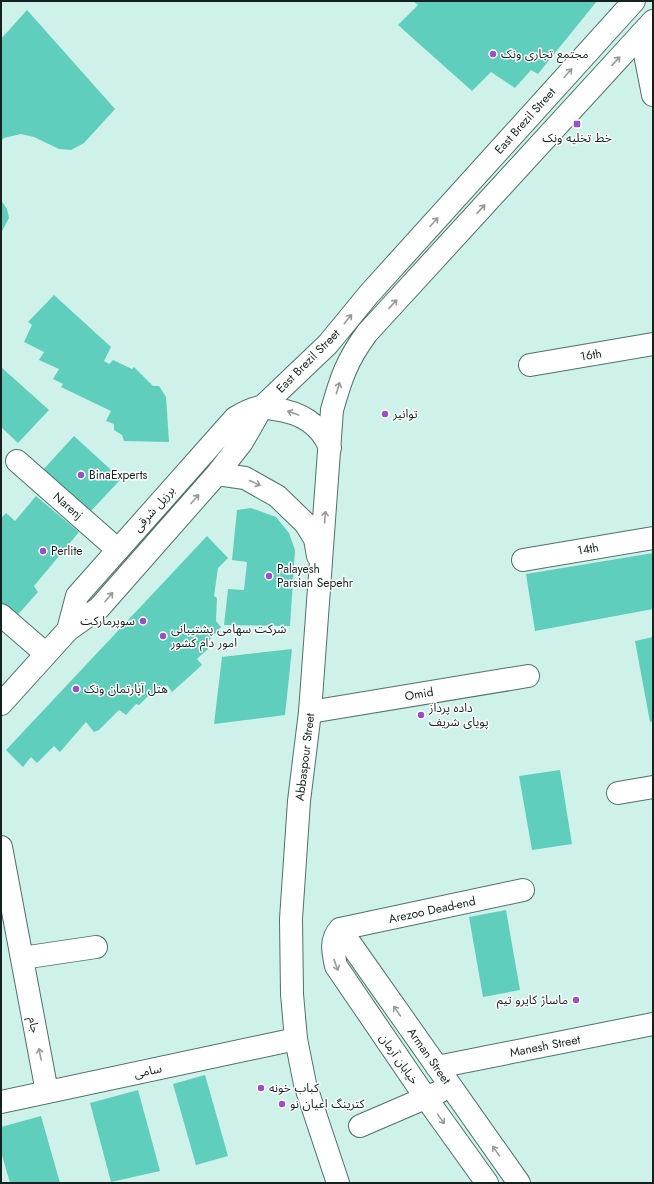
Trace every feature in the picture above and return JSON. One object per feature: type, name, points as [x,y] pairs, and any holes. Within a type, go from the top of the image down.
[{"type":"main road","name":"East Brezil Street","points":[[1,704],[68,630],[99,608],[217,474],[242,442],[262,407],[328,344],[369,294],[634,1]]},
{"type":"main road","points":[[647,27],[653,95]]},
{"type":"main road","points":[[328,344],[367,333],[647,27]]},
{"type":"main road","points":[[367,333],[369,294]]},
{"type":"main road","name":"Abbaspour Street","points":[[338,1183],[305,1084],[296,1039],[292,994],[291,919],[299,801],[310,712],[332,410],[342,375],[352,353],[367,333]]},
{"type":"main road","name":"16th","points":[[530,365],[653,344]]},
{"type":"main road","points":[[262,407],[282,410],[310,421],[326,439],[330,448]]},
{"type":"main road","name":"برزیل شرقی","points":[[68,630],[77,596],[222,431],[235,418],[245,412],[262,407]]},
{"type":"main road","points":[[222,431],[234,433],[242,442]]},
{"type":"main road","name":"Narenj","points":[[17,461],[118,550]]},
{"type":"main road","points":[[217,474],[245,478],[277,496],[290,507],[305,523],[315,540],[321,569]]},
{"type":"main road","name":"14th","points":[[523,560],[653,538]]},
{"type":"main road","points":[[1,615],[46,654]]},
{"type":"main road","name":"Omid","points":[[310,712],[528,676]]},
{"type":"main road","points":[[618,793],[653,787]]},
{"type":"main road","name":"جام","points":[[1,847],[7,911],[22,958],[47,1092]]},
{"type":"main road","name":"Arezoo Dead-end","points":[[340,929],[523,890]]},
{"type":"main road","name":"Arman Street","points":[[340,929],[519,1183]]},
{"type":"main road","name":"خیابان آرمان","points":[[340,929],[334,935],[332,942],[336,966],[426,1098],[487,1183]]},
{"type":"main road","points":[[22,958],[96,947]]},
{"type":"main road","name":"Manesh Street","points":[[437,1067],[653,1024]]},
{"type":"main road","name":"سامی","points":[[1,1102],[296,1039]]},
{"type":"main road","points":[[360,1126],[451,1087]]},
{"type":"building","name":"مجتمع تجاری ونک","points":[[413,1],[597,1],[538,74],[531,70],[515,88],[491,72],[472,91],[398,25],[418,5]]},
{"type":"building","points":[[27,10],[115,109],[84,143],[71,150],[59,149],[34,137],[21,134],[4,138],[1,141],[1,39]]},
{"type":"building","points":[[1,200],[7,209],[9,218],[1,233]]},
{"type":"building","points":[[54,295],[111,347],[104,361],[109,364],[113,360],[132,369],[134,367],[153,386],[159,386],[166,397],[169,442],[124,441],[122,435],[114,430],[114,424],[106,421],[111,411],[61,387],[63,384],[53,379],[59,369],[39,360],[44,352],[24,342],[32,325],[28,322]]},
{"type":"building","points":[[1,367],[49,410],[18,443],[1,427]]},
{"type":"building","name":"BinaExperts","points":[[74,436],[121,479],[89,513],[42,471]]},
{"type":"building","points":[[36,496],[79,532],[34,586],[38,592],[15,618],[1,605],[1,518],[6,513],[15,521]]},
{"type":"building","name":"Palayesh Parsian Sepehr","points":[[251,508],[276,517],[289,533],[295,550],[290,626],[224,625],[228,589],[244,590],[247,562],[232,560],[237,510]]},
{"type":"building","name":"شركت سهامى پشتيبانى امور دام كشور","points":[[207,536],[228,558],[218,568],[214,596],[217,598],[216,621],[221,627],[205,645],[208,649],[197,659],[202,665],[172,692],[167,685],[154,697],[150,694],[139,705],[136,704],[126,715],[119,710],[99,730],[94,732],[86,722],[60,752],[54,746],[37,763],[31,757],[23,767],[6,750]]},
{"type":"building","points":[[653,553],[653,609],[535,631],[526,574]]},
{"type":"building","points":[[653,637],[653,721],[650,722],[635,641]]},
{"type":"building","points":[[292,649],[285,715],[214,724],[222,657]]},
{"type":"building","points":[[560,770],[572,844],[532,850],[519,776]]},
{"type":"building","points":[[506,910],[520,990],[483,997],[469,917]]},
{"type":"building","points":[[205,1075],[228,1156],[196,1165],[173,1084]]},
{"type":"building","points":[[138,1090],[160,1171],[111,1182],[90,1103]]},
{"type":"building","points":[[41,1116],[60,1183],[10,1183],[1,1152],[1,1127]]},
{"type":"place","name":"مجتمع تجاری ونک","points":[[493,54]]},
{"type":"place","name":"خط تخلیه ونک","points":[[577,124]]},
{"type":"place","name":"توانیر","points":[[385,414]]},
{"type":"place","name":"BinaExperts","points":[[81,475]]},
{"type":"place","name":"Perlite","points":[[43,551]]},
{"type":"place","name":"Palayesh Parsian Sepehr","points":[[269,576]]},
{"type":"place","name":"سوپرمارکت","points":[[143,621]]},
{"type":"place","name":"شركت سهامى پشتيبانى امور دام كشور","points":[[163,636]]},
{"type":"place","name":"هتل آپارتمان ونک","points":[[76,689]]},
{"type":"place","name":"داده پرداز پویای شریف","points":[[421,715]]},
{"type":"place","name":"ماساژ کایرو تیم","points":[[576,1000]]},
{"type":"place","name":"کباب خونه","points":[[261,1088]]},
{"type":"place","name":"کترینگ اعیان نو","points":[[282,1104]]}]
